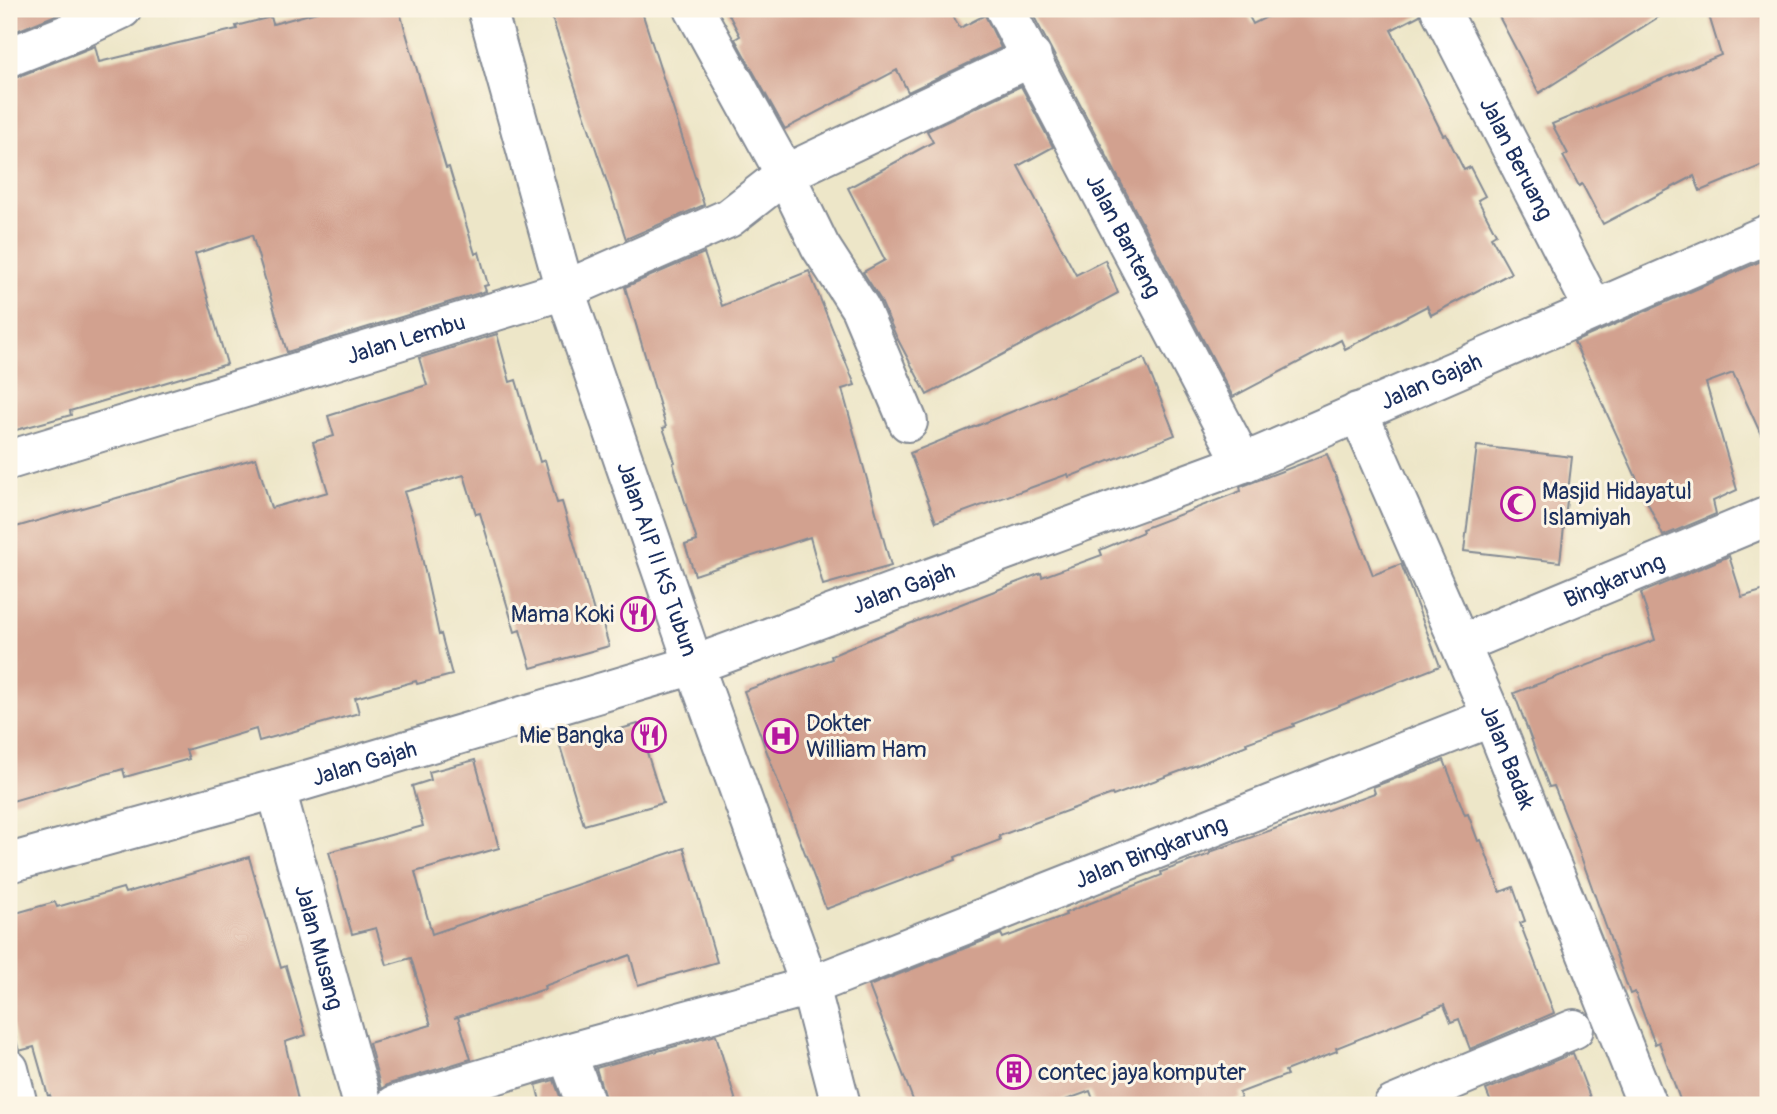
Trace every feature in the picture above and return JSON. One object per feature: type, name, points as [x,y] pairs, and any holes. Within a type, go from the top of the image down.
[{"type":"street","points":[[9,57],[122,9]]},
{"type":"street","name":"Jalan AIP II KS Tubun","points":[[487,9],[565,290],[694,665],[810,986],[841,1105]]},
{"type":"street","points":[[694,9],[785,174],[820,246],[860,308],[908,422]]},
{"type":"street","name":"Jalan Banteng","points":[[1005,9],[1243,463]]},
{"type":"street","name":"Jalan Beruang","points":[[1440,9],[1593,308]]},
{"type":"street","name":"Jalan Lembu","points":[[9,460],[565,290],[729,218],[785,174],[1032,57]]},
{"type":"street","name":"Jalan Gajah","points":[[9,863],[276,789],[694,665],[1243,463],[1593,308],[1768,234]]},
{"type":"street","name":"Jalan Badak","points":[[1358,412],[1492,717],[1647,1105]]},
{"type":"street","name":"Bingkarung","points":[[1461,644],[1768,516]]},
{"type":"street","name":"Jalan Bingkarung","points":[[395,1105],[568,1053],[810,986],[1492,717]]},
{"type":"street","name":"Jalan Musang","points":[[276,789],[363,1105]]},
{"type":"street","points":[[1392,1105],[1574,1029]]},
{"type":"street","points":[[568,1053],[586,1105]]},
{"type":"street","points":[[9,1069],[18,1105]]},
{"type":"building","points":[[9,9],[71,9],[9,34]]},
{"type":"building","points":[[328,9],[399,9],[446,168],[449,167],[475,254],[479,252],[488,285],[484,286],[486,291],[287,352],[252,235],[195,254],[227,364],[70,411],[71,415],[9,432],[9,78],[95,46],[99,62],[237,29],[236,26],[271,17],[273,24]]},
{"type":"building","points":[[549,9],[641,9],[704,205],[626,239]]},
{"type":"building","points":[[726,9],[949,9],[960,28],[985,15],[1001,48],[908,92],[897,70],[785,129],[735,39],[740,36]]},
{"type":"building","points":[[1030,9],[1245,9],[1253,24],[1283,9],[1418,9],[1420,15],[1391,30],[1443,135],[1446,134],[1464,170],[1470,167],[1485,196],[1478,200],[1496,234],[1491,237],[1511,273],[1431,315],[1427,306],[1345,349],[1341,340],[1233,397]]},
{"type":"building","points":[[1495,9],[1671,9],[1539,93]]},
{"type":"building","points":[[1707,9],[1768,9],[1768,163],[1700,191],[1694,176],[1603,224],[1582,184],[1579,186],[1563,156],[1568,154],[1552,124],[1721,55]]},
{"type":"building","points":[[1021,86],[1053,147],[1018,166],[1076,275],[1105,260],[1118,293],[927,395],[880,299],[863,272],[885,260],[848,188],[933,142],[927,131]]},
{"type":"building","points":[[704,253],[722,306],[809,271],[855,385],[842,389],[891,566],[823,585],[810,537],[695,575],[685,545],[697,541],[625,287]]},
{"type":"building","points":[[1768,258],[1768,450],[1733,373],[1706,383],[1737,490],[1713,501],[1716,514],[1663,536],[1574,342]]},
{"type":"building","points":[[497,334],[510,382],[516,380],[540,462],[545,460],[557,503],[562,502],[595,615],[600,614],[609,646],[531,668],[520,630],[515,632],[480,513],[476,514],[464,475],[404,492],[415,526],[439,635],[441,634],[452,675],[417,684],[416,681],[355,698],[359,713],[259,741],[256,729],[186,750],[189,759],[125,777],[123,769],[9,802],[9,529],[256,458],[271,508],[328,492],[313,442],[334,436],[328,416],[427,385],[419,358]]},
{"type":"building","points":[[1144,358],[1175,435],[1069,477],[1068,474],[936,522],[910,453]]},
{"type":"building","name":"Masjid Hidayatul Islamiyah","points":[[1477,446],[1572,457],[1560,562],[1464,551]]},
{"type":"building","points":[[1327,454],[1373,575],[1401,564],[1440,666],[1197,765],[999,836],[1000,840],[955,857],[956,860],[826,909],[744,691],[832,659],[831,656],[873,638],[1041,573],[1042,577],[1102,555],[1100,550],[1143,532],[1142,529],[1241,491],[1240,487]]},
{"type":"building","points":[[1729,556],[1742,597],[1768,589],[1768,1105],[1682,1105],[1659,1042],[1655,1044],[1635,992],[1630,994],[1574,837],[1554,786],[1549,787],[1514,693],[1655,640],[1641,593]]},
{"type":"building","points":[[638,724],[663,803],[584,825],[560,746]]},
{"type":"building","points":[[475,760],[499,848],[415,872],[432,934],[684,848],[717,962],[638,985],[630,955],[544,986],[545,989],[454,1018],[458,1017],[471,1059],[389,1084],[381,1089],[369,1043],[431,1025],[411,958],[387,965],[376,928],[352,934],[329,852],[423,826],[412,786],[431,780],[429,772]]},
{"type":"building","points":[[1444,760],[1465,815],[1468,814],[1478,841],[1481,840],[1500,892],[1513,887],[1525,921],[1520,923],[1554,1013],[1470,1049],[1459,1019],[1451,1022],[1444,1005],[1336,1048],[1337,1051],[1285,1071],[1287,1075],[1239,1093],[1241,1098],[1220,1105],[1095,1105],[1090,1091],[1052,1105],[915,1105],[869,986],[1001,934],[1003,938],[1066,915],[1065,913],[1162,875],[1161,872],[1210,852],[1375,793],[1373,787]]},
{"type":"building","points":[[249,857],[281,968],[286,966],[306,1035],[285,1042],[299,1105],[53,1105],[34,1047],[19,1051],[9,1013],[9,915],[55,902],[57,907],[123,888],[125,893]]},
{"type":"building","points":[[716,1035],[737,1105],[607,1105],[596,1068]]},
{"type":"building","points":[[1573,1053],[1593,1105],[1492,1105],[1486,1090]]},
{"type":"building","points":[[554,1080],[563,1105],[541,1105],[536,1085]]},
{"type":"place","name":"Masjid Hidayatul Islamiyah","points":[[1518,504]]},
{"type":"place","name":"Mama Koki","points":[[638,614]]},
{"type":"place","name":"Mie Bangka","points":[[649,735]]},
{"type":"place","name":"Dokter William Ham","points":[[781,736]]},
{"type":"place","name":"contec jaya komputer","points":[[1014,1072]]}]
